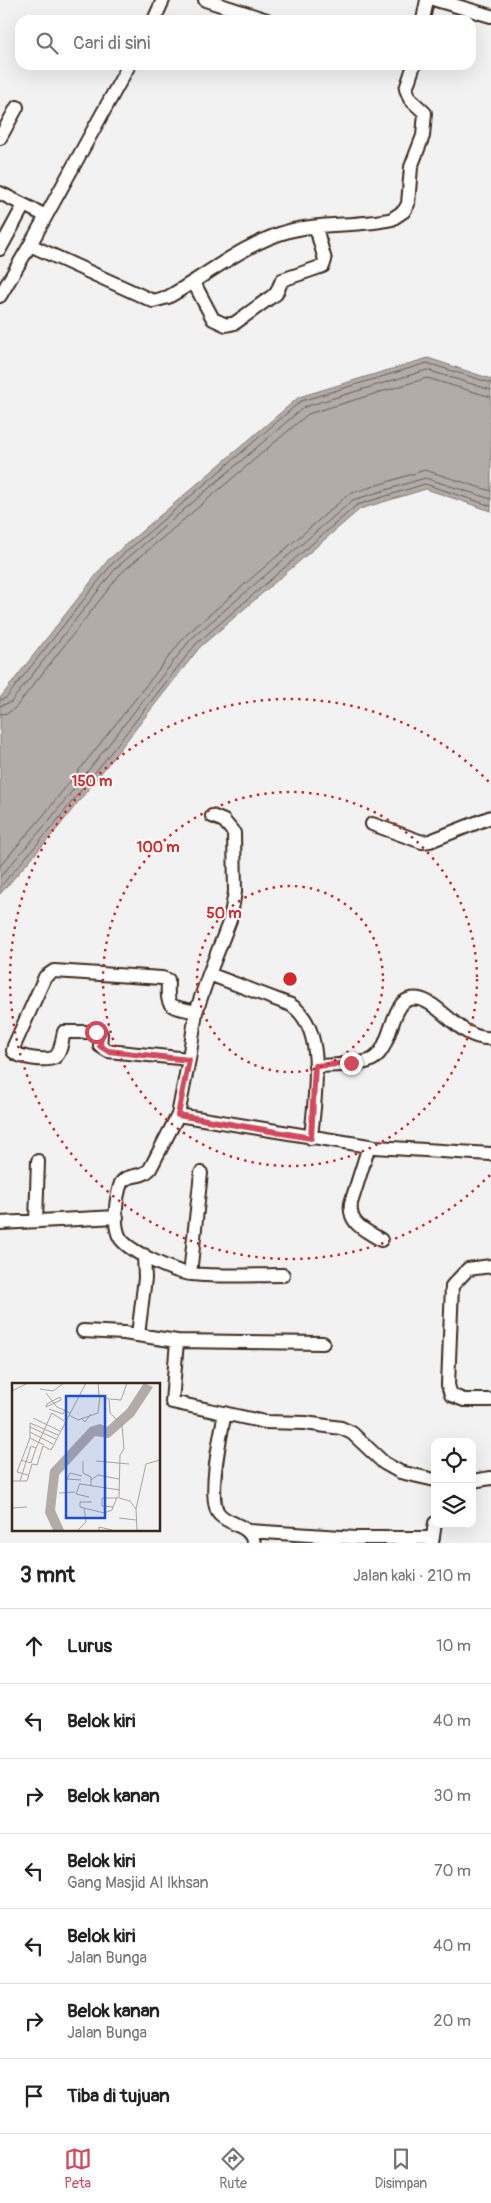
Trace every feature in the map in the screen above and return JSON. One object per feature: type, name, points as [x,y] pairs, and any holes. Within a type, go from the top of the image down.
[{"type":"street","points":[[156,15],[163,0]]},
{"type":"street","points":[[205,0],[252,15]]},
{"type":"street","points":[[424,15],[427,0]]},
{"type":"street","points":[[436,0],[491,16]]},
{"type":"street","points":[[0,296],[126,70]]},
{"type":"street","points":[[30,245],[153,301],[168,297],[194,283],[268,238],[291,231],[392,219],[404,211],[409,196],[413,160],[423,136],[426,121],[425,113],[410,99],[406,89],[412,70]]},
{"type":"street","points":[[1,135],[17,107]]},
{"type":"street","points":[[0,193],[46,216]]},
{"type":"street","points":[[0,249],[24,205]]},
{"type":"street","points":[[194,283],[213,319],[226,325],[235,323],[276,294],[282,280],[323,266],[324,255],[316,228]]},
{"type":"street","points":[[212,816],[224,821],[234,833],[235,884],[230,920],[196,1012],[178,1115],[150,1170],[142,1176],[128,1178],[121,1184],[116,1217],[120,1238],[125,1244],[164,1266],[190,1274],[284,1276]]},
{"type":"street","points":[[372,824],[422,842],[430,841],[491,817]]},
{"type":"street","points":[[189,1060],[108,1051],[100,1046],[101,1034],[99,1032],[64,1032],[58,1054],[50,1060],[23,1057],[13,1051],[45,977],[54,971],[162,978],[168,980],[167,1001],[170,1005],[196,1012]]},
{"type":"street","points":[[209,974],[291,1005],[302,1012],[313,1037],[315,1066],[311,1138]]},
{"type":"street","points":[[315,1066],[369,1061],[381,1052],[401,1006],[409,999],[420,999],[431,1005],[461,1030],[474,1036],[491,1038]]},
{"type":"street","points":[[178,1115],[368,1146],[491,1154]]},
{"type":"street","points":[[368,1146],[351,1204],[351,1213],[355,1224],[381,1240]]},
{"type":"street","points":[[36,1221],[38,1161]]},
{"type":"street","points":[[190,1274],[201,1172]]},
{"type":"street","points":[[0,1223],[116,1217]]},
{"type":"street","points":[[138,1335],[145,1278],[144,1255]]},
{"type":"street","points":[[491,1266],[468,1269],[452,1286],[448,1385],[451,1395],[460,1399],[491,1400]]},
{"type":"street","points":[[83,1331],[138,1335],[177,1341],[323,1343]]},
{"type":"street","points":[[172,1402],[177,1341]]},
{"type":"street","points":[[160,1403],[172,1402],[200,1410],[225,1413],[265,1422],[305,1423],[341,1428],[363,1442],[374,1456],[384,1464],[400,1472],[431,1479]]},
{"type":"street","points":[[225,1413],[218,1451],[215,1506],[220,1515],[252,1537],[432,1541],[434,1528]]},
{"type":"street","points":[[476,1480],[491,1478]]},
{"type":"water","points":[[428,358],[491,379],[491,511],[426,489],[360,509],[200,647],[57,829],[0,894],[0,698],[108,560],[299,397]]},
{"type":"route","points":[[96,1032],[101,1034],[100,1046],[108,1051],[189,1060],[178,1115],[311,1138],[315,1066],[351,1063]]}]
